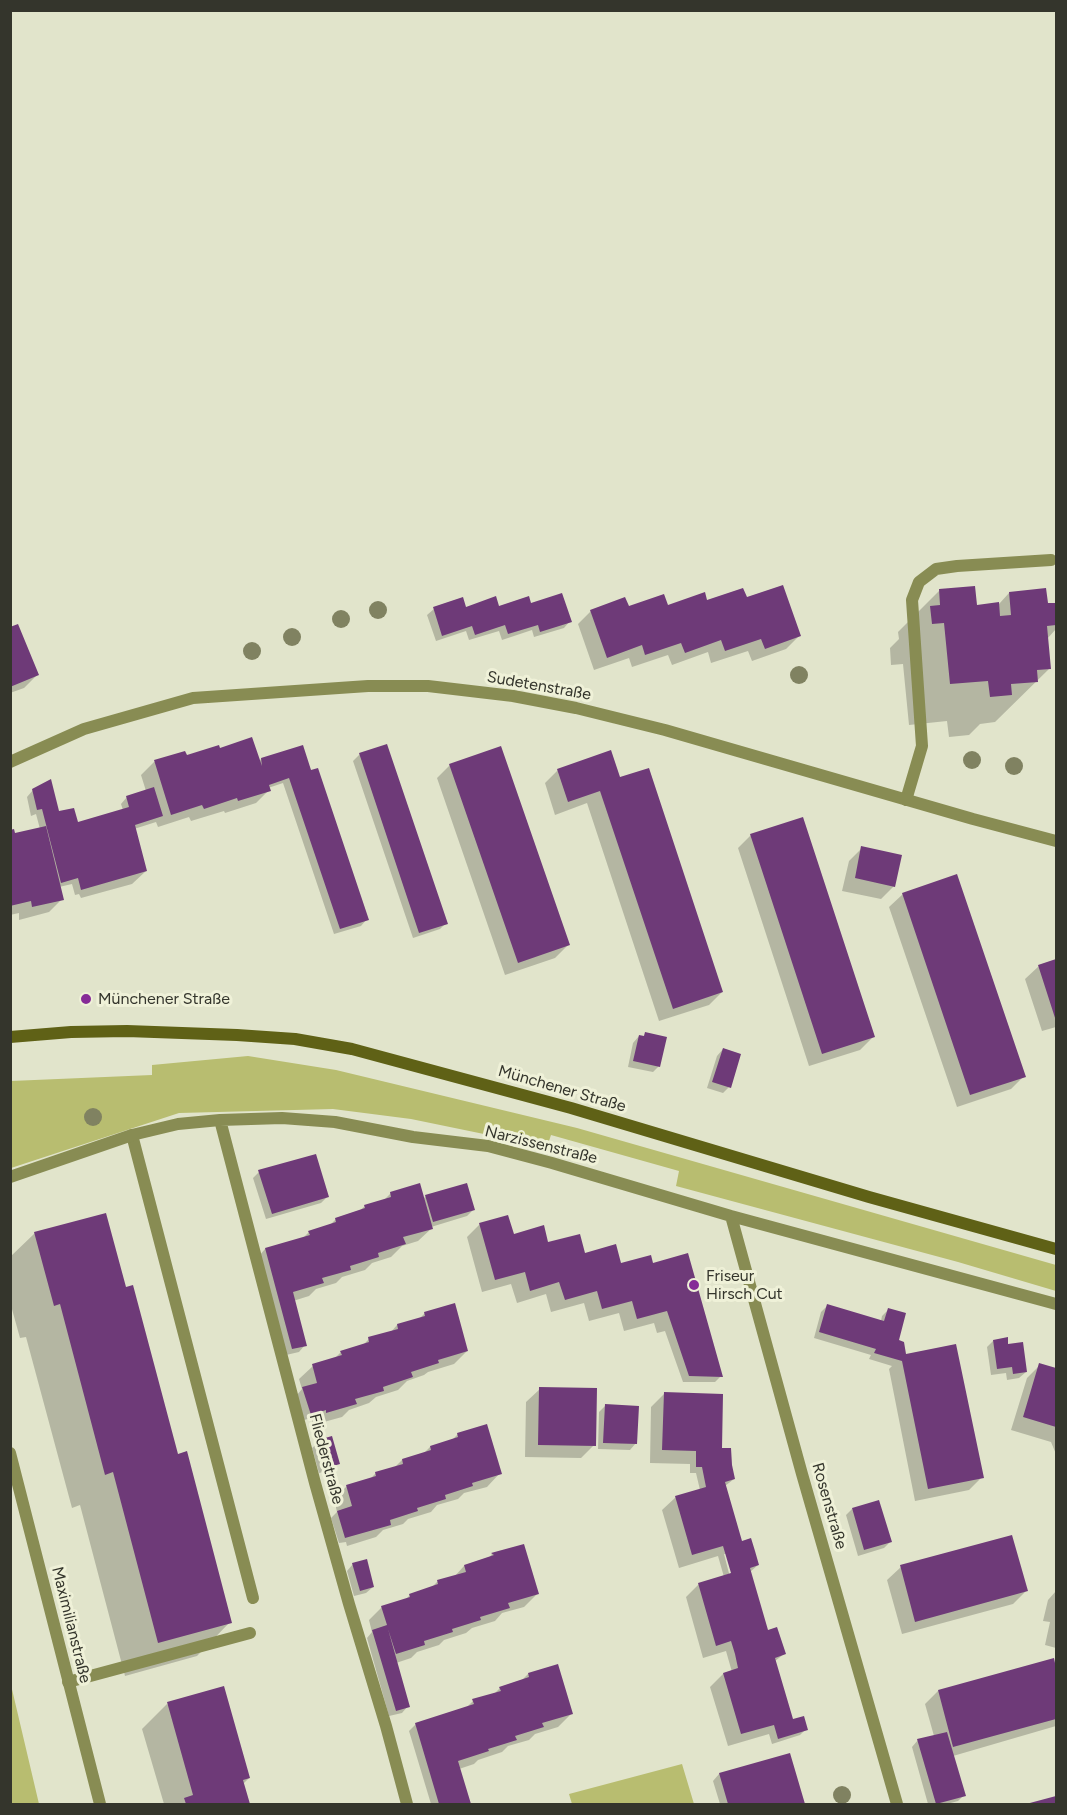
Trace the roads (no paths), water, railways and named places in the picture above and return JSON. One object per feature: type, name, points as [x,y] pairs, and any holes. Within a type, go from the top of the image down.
[{"type":"street","points":[[906,800],[922,746],[912,600],[919,582],[936,569],[1051,560]]},
{"type":"street","name":"Sudetenstraße","points":[[10,762],[84,729],[193,698],[368,686],[428,686],[513,696],[576,708],[665,730],[1056,841]]},
{"type":"street","name":"Münchener Straße","points":[[10,1037],[109,1032],[237,1035],[295,1039],[352,1049],[571,1108],[869,1197],[1056,1249]]},
{"type":"street","name":"Narzissenstraße","points":[[10,1177],[132,1135],[178,1124],[282,1118],[335,1122],[414,1137],[488,1146],[731,1216],[1056,1304]]},
{"type":"street","name":"Fliederstraße","points":[[220,1120],[315,1483],[408,1804]]},
{"type":"street","points":[[132,1135],[254,1598]]},
{"type":"street","name":"Rosenstraße","points":[[731,1216],[897,1804]]},
{"type":"street","name":"Maximilianstraße","points":[[10,1452],[100,1804]]},
{"type":"street","points":[[68,1682],[250,1633]]},
{"type":"place","name":"Münchener Straße","points":[[86,999]]},
{"type":"place","name":"Friseur Hirsch Cut","points":[[694,1285]]}]
